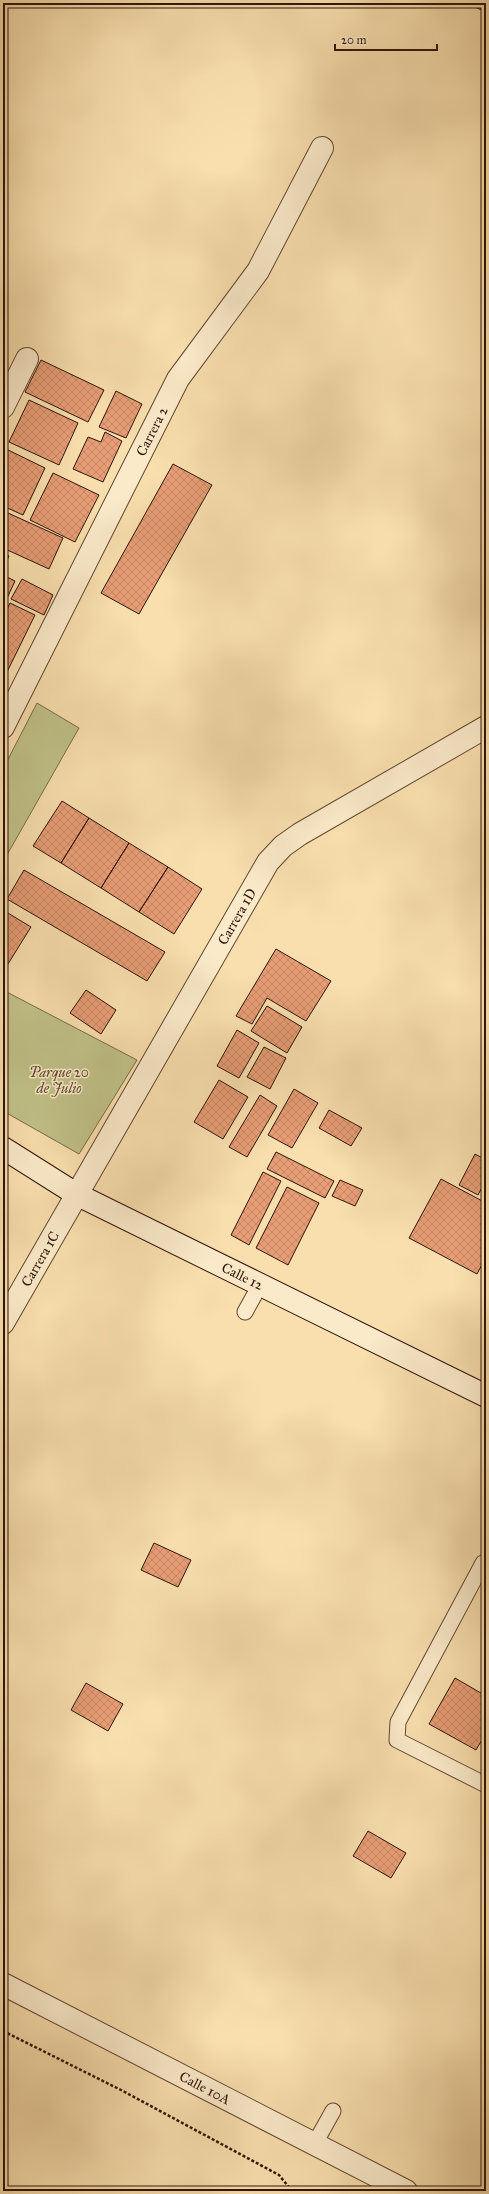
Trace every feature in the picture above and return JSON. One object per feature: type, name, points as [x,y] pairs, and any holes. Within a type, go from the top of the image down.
[{"type":"street","name":"Carrera 2","points":[[3,727],[178,379],[258,271],[322,148]]},
{"type":"street","points":[[3,407],[27,358]]},
{"type":"street","name":"Carrera 1D","points":[[76,1194],[268,862],[283,846],[300,834],[486,727]]},
{"type":"street","name":"Calle 12","points":[[3,1148],[76,1194],[486,1396]]},
{"type":"street","name":"Carrera 1C","points":[[3,1323],[76,1194]]},
{"type":"street","name":"Calle 10A","points":[[3,1984],[406,2191]]},
{"type":"lane","points":[[245,1312],[260,1285]]},
{"type":"lane","points":[[483,1563],[398,1722],[397,1740],[486,1785]]},
{"type":"lane","points":[[314,2145],[333,2111]]},
{"type":"path","points":[[3,2031],[121,2090],[279,2175],[292,2191]]},
{"type":"green space","points":[[37,703],[79,728],[3,862],[3,769]]},
{"type":"green space","name":"Parque 20 de Julio","points":[[3,990],[137,1060],[79,1154],[3,1111]]},
{"type":"building","points":[[466,3],[486,3],[486,12]]},
{"type":"building","points":[[3,321],[7,323],[3,331]]},
{"type":"building","points":[[41,360],[104,390],[88,422],[25,392]]},
{"type":"building","points":[[116,391],[142,404],[126,438],[99,427]]},
{"type":"building","points":[[29,400],[78,423],[59,465],[9,442]]},
{"type":"building","points":[[105,432],[122,441],[103,482],[73,469],[88,437],[101,442]]},
{"type":"building","points":[[4,448],[45,468],[23,515],[3,506]]},
{"type":"building","points":[[173,464],[212,485],[139,614],[101,593]]},
{"type":"building","points":[[53,473],[99,495],[75,542],[30,520]]},
{"type":"building","points":[[8,513],[63,538],[49,569],[3,548],[3,523]]},
{"type":"building","points":[[3,554],[9,556],[3,568]]},
{"type":"building","points":[[3,575],[15,581],[3,607]]},
{"type":"building","points":[[22,579],[53,595],[44,615],[11,599]]},
{"type":"building","points":[[10,603],[35,615],[7,672],[3,670],[3,617]]},
{"type":"building","points":[[3,676],[8,679],[3,689]]},
{"type":"building","points":[[62,801],[89,818],[61,863],[33,846]]},
{"type":"building","points":[[89,818],[129,843],[101,888],[61,863]]},
{"type":"building","points":[[129,843],[168,867],[139,912],[101,888]]},
{"type":"building","points":[[168,867],[202,889],[174,934],[139,912]]},
{"type":"building","points":[[24,870],[165,952],[147,981],[7,899]]},
{"type":"building","points":[[3,910],[31,927],[3,972]]},
{"type":"building","points":[[276,949],[331,981],[306,1021],[267,998],[252,1024],[236,1016]]},
{"type":"building","points":[[86,990],[116,1010],[101,1034],[70,1013]]},
{"type":"building","points":[[267,1006],[302,1027],[287,1053],[251,1031]]},
{"type":"building","points":[[237,1030],[259,1043],[239,1078],[217,1066]]},
{"type":"building","points":[[264,1047],[286,1058],[270,1089],[247,1077]]},
{"type":"building","points":[[219,1080],[248,1097],[223,1139],[194,1122]]},
{"type":"building","points":[[294,1089],[318,1103],[292,1148],[268,1135]]},
{"type":"building","points":[[260,1095],[277,1106],[247,1157],[229,1147]]},
{"type":"building","points":[[329,1110],[362,1128],[351,1146],[319,1128]]},
{"type":"building","points":[[276,1152],[334,1181],[325,1198],[267,1169]]},
{"type":"building","points":[[475,1154],[486,1160],[486,1180],[478,1195],[459,1185]]},
{"type":"building","points":[[263,1172],[281,1181],[249,1245],[231,1235]]},
{"type":"building","points":[[441,1179],[486,1203],[486,1257],[477,1274],[409,1238]]},
{"type":"building","points":[[340,1180],[363,1190],[355,1206],[332,1196]]},
{"type":"building","points":[[287,1187],[319,1203],[288,1265],[256,1248]]},
{"type":"building","points":[[154,1543],[191,1560],[178,1587],[141,1570]]},
{"type":"building","points":[[455,1678],[486,1696],[486,1733],[476,1750],[429,1724]]},
{"type":"building","points":[[86,1683],[123,1704],[108,1731],[71,1710]]},
{"type":"building","points":[[368,1831],[406,1853],[391,1878],[353,1856]]}]
